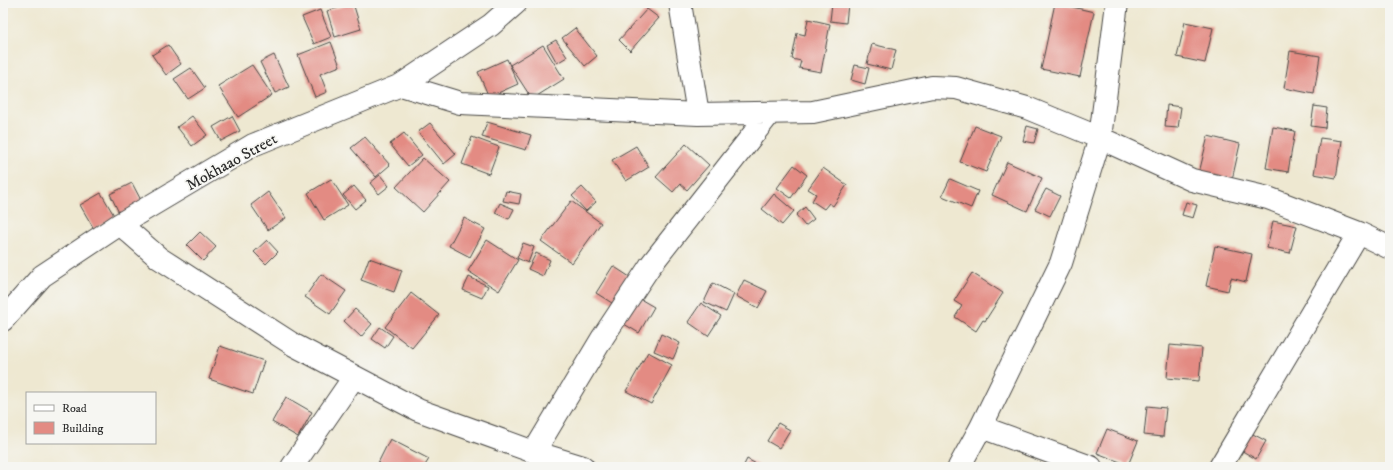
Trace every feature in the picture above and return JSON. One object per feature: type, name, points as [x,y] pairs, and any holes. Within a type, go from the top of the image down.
[{"type":"street","name":"Mokhaao Street","points":[[3,320],[42,276],[120,224],[253,145],[400,84],[491,25],[516,3]]},
{"type":"street","points":[[680,3],[698,114]]},
{"type":"street","points":[[959,467],[981,426],[1061,263],[1100,138],[1117,3]]},
{"type":"street","points":[[400,84],[460,103],[698,114],[813,112],[932,87],[956,88],[1027,108],[1100,138],[1192,180],[1268,198],[1359,233],[1390,248]]},
{"type":"street","points":[[534,452],[603,337],[650,266],[770,113]]},
{"type":"street","points":[[120,224],[159,258],[294,345],[354,377],[418,410],[534,452],[583,467]]},
{"type":"street","points":[[1220,467],[1359,233]]},
{"type":"street","points":[[292,467],[354,377]]},
{"type":"street","points":[[981,426],[1091,467]]},
{"type":"building","points":[[353,3],[361,29],[335,37],[327,11]]},
{"type":"building","points":[[832,3],[848,4],[846,23],[830,21]]},
{"type":"building","points":[[1055,3],[1094,12],[1080,77],[1041,69]]},
{"type":"building","points":[[647,9],[659,18],[630,51],[619,40]]},
{"type":"building","points":[[320,10],[331,37],[314,44],[302,17]]},
{"type":"building","points":[[808,19],[830,24],[821,72],[799,68],[801,61],[792,59],[797,33],[805,35]]},
{"type":"building","points":[[1185,22],[1213,28],[1205,63],[1177,57]]},
{"type":"building","points":[[575,28],[597,56],[585,66],[562,38]]},
{"type":"building","points":[[556,40],[567,57],[557,63],[547,45]]},
{"type":"building","points":[[331,42],[340,66],[320,74],[327,92],[315,97],[298,55]]},
{"type":"building","points":[[872,44],[896,50],[891,70],[867,64]]},
{"type":"building","points":[[168,45],[181,64],[166,75],[152,55]]},
{"type":"building","points":[[543,45],[564,79],[532,99],[510,65]]},
{"type":"building","points":[[1290,51],[1320,56],[1314,94],[1284,88]]},
{"type":"building","points":[[274,55],[289,87],[275,93],[260,62]]},
{"type":"building","points":[[507,59],[518,84],[489,97],[478,72]]},
{"type":"building","points":[[252,65],[272,95],[238,117],[218,86]]},
{"type":"building","points":[[855,65],[869,68],[865,84],[851,80]]},
{"type":"building","points":[[191,68],[205,88],[188,99],[174,79]]},
{"type":"building","points":[[1167,105],[1181,107],[1178,128],[1165,127]]},
{"type":"building","points":[[1314,106],[1327,108],[1325,128],[1311,126]]},
{"type":"building","points":[[192,116],[207,135],[192,146],[177,127]]},
{"type":"building","points":[[232,116],[240,131],[221,141],[213,127]]},
{"type":"building","points":[[487,122],[531,135],[526,150],[482,137]]},
{"type":"building","points":[[430,123],[456,154],[444,164],[418,132]]},
{"type":"building","points":[[975,126],[1001,136],[986,172],[960,162]]},
{"type":"building","points":[[1027,126],[1038,129],[1034,143],[1023,141]]},
{"type":"building","points":[[1273,127],[1295,131],[1288,172],[1266,168]]},
{"type":"building","points":[[404,133],[422,155],[408,166],[390,144]]},
{"type":"building","points":[[1208,136],[1240,144],[1232,180],[1199,173]]},
{"type":"building","points":[[365,137],[390,165],[376,177],[351,148]]},
{"type":"building","points":[[472,137],[499,147],[489,174],[462,164]]},
{"type":"building","points":[[1320,138],[1342,141],[1336,178],[1314,174]]},
{"type":"building","points":[[686,144],[709,165],[687,190],[680,184],[673,192],[656,177]]},
{"type":"building","points":[[636,146],[649,167],[626,181],[612,160]]},
{"type":"building","points":[[423,158],[450,182],[423,212],[396,187]]},
{"type":"building","points":[[1007,162],[1042,178],[1027,211],[992,195]]},
{"type":"building","points":[[794,165],[807,175],[791,198],[777,188]]},
{"type":"building","points":[[823,168],[847,185],[833,206],[829,203],[824,209],[812,201],[816,194],[808,189]]},
{"type":"building","points":[[380,175],[389,186],[379,194],[370,183]]},
{"type":"building","points":[[331,179],[348,205],[324,220],[308,193]]},
{"type":"building","points":[[950,179],[978,191],[971,208],[942,196]]},
{"type":"building","points":[[132,183],[143,204],[120,215],[110,194]]},
{"type":"building","points":[[354,186],[366,200],[355,209],[343,195]]},
{"type":"building","points":[[582,187],[596,202],[586,211],[572,196]]},
{"type":"building","points":[[1046,189],[1060,196],[1050,216],[1035,209]]},
{"type":"building","points":[[506,191],[521,194],[519,204],[503,201]]},
{"type":"building","points":[[268,192],[286,218],[268,230],[251,205]]},
{"type":"building","points":[[101,193],[115,217],[94,229],[80,205]]},
{"type":"building","points":[[774,194],[794,211],[782,225],[762,209]]},
{"type":"building","points":[[571,201],[601,223],[572,263],[541,241]]},
{"type":"building","points":[[1186,202],[1197,205],[1193,218],[1182,215]]},
{"type":"building","points":[[500,203],[514,209],[509,219],[495,213]]},
{"type":"building","points":[[805,207],[814,219],[805,226],[796,215]]},
{"type":"building","points":[[464,218],[485,229],[470,257],[449,246]]},
{"type":"building","points":[[1273,221],[1297,226],[1290,253],[1267,248]]},
{"type":"building","points":[[200,232],[216,247],[203,261],[187,245]]},
{"type":"building","points":[[267,240],[278,252],[266,264],[254,252]]},
{"type":"building","points":[[487,240],[518,260],[499,291],[468,271]]},
{"type":"building","points":[[523,243],[534,247],[528,263],[517,258]]},
{"type":"building","points":[[1215,246],[1252,254],[1246,282],[1231,278],[1228,291],[1206,286]]},
{"type":"building","points":[[536,253],[550,260],[543,276],[528,269]]},
{"type":"building","points":[[369,258],[402,270],[394,292],[361,280]]},
{"type":"building","points":[[613,266],[636,281],[620,308],[596,293]]},
{"type":"building","points":[[972,273],[1003,293],[985,321],[983,320],[976,331],[955,317],[962,306],[954,301]]},
{"type":"building","points":[[321,274],[346,291],[330,314],[305,297]]},
{"type":"building","points":[[469,277],[488,286],[482,298],[463,290]]},
{"type":"building","points":[[744,280],[767,291],[758,308],[736,296]]},
{"type":"building","points":[[713,283],[734,294],[726,312],[704,302]]},
{"type":"building","points":[[411,293],[439,315],[412,348],[385,327]]},
{"type":"building","points":[[635,296],[654,307],[639,333],[619,321]]},
{"type":"building","points":[[701,303],[721,316],[708,336],[688,322]]},
{"type":"building","points":[[355,309],[372,324],[361,337],[344,321]]},
{"type":"building","points":[[380,327],[393,336],[385,348],[372,339]]},
{"type":"building","points":[[661,334],[680,343],[673,359],[654,351]]},
{"type":"building","points":[[1170,345],[1202,348],[1199,381],[1167,378]]},
{"type":"building","points":[[220,346],[264,361],[253,394],[209,379]]},
{"type":"building","points":[[648,352],[672,365],[651,404],[626,391]]},
{"type":"building","points":[[286,397],[312,412],[298,437],[272,422]]},
{"type":"building","points":[[1147,406],[1166,408],[1163,437],[1144,435]]},
{"type":"building","points":[[778,423],[790,430],[779,448],[767,441]]},
{"type":"building","points":[[1107,429],[1138,441],[1128,465],[1097,453]]},
{"type":"building","points":[[1249,432],[1266,441],[1256,459],[1239,449]]},
{"type":"building","points":[[390,439],[429,459],[424,467],[376,467]]},
{"type":"building","points":[[747,459],[762,467],[743,467]]}]
